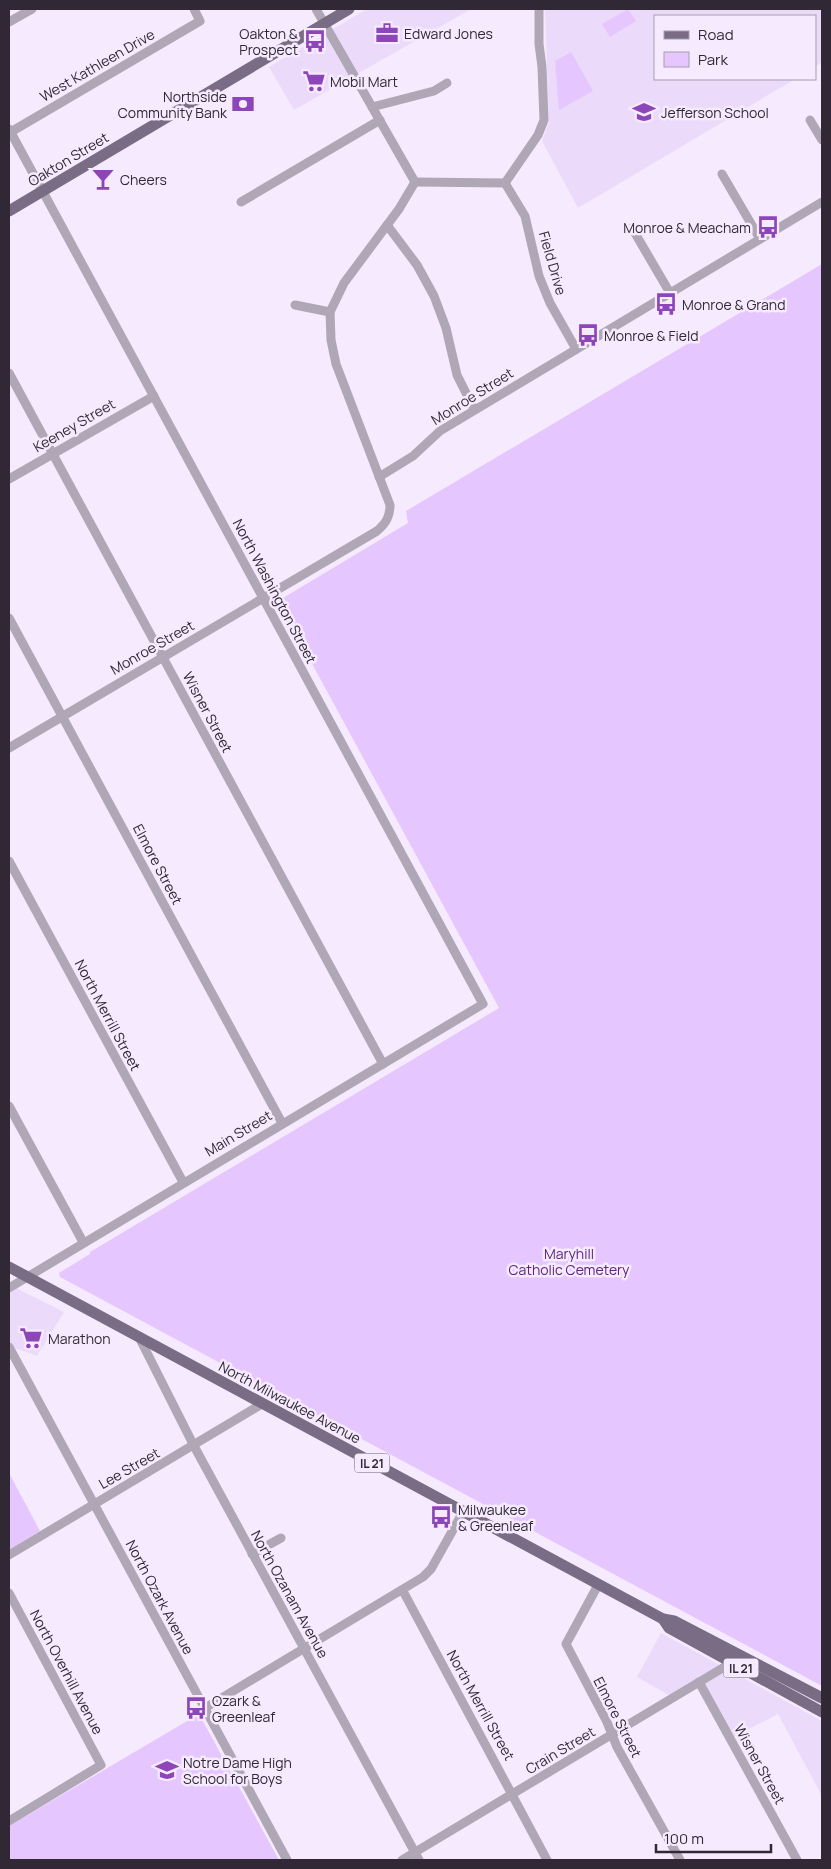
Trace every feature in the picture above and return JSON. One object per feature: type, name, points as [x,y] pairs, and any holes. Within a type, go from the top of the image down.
[{"type":"main road","name":"Oakton Street","points":[[9,211],[349,9]]},
{"type":"main road","name":"North Milwaukee Avenue","points":[[9,1267],[663,1620],[670,1628],[822,1712]]},
{"type":"main road","name":"North Milwaukee Avenue","points":[[663,1620],[674,1620],[822,1698]]},
{"type":"street","points":[[9,22],[32,9]]},
{"type":"street","name":"West Kathleen Drive","points":[[9,131],[200,21],[194,9]]},
{"type":"street","points":[[316,9],[415,182]]},
{"type":"street","points":[[415,182],[505,183],[542,128],[543,94],[539,44],[539,9]]},
{"type":"street","points":[[372,107],[434,91],[447,83]]},
{"type":"street","points":[[242,202],[380,120]]},
{"type":"street","points":[[810,120],[822,140]]},
{"type":"street","name":"North Washington Street","points":[[9,131],[483,1004]]},
{"type":"street","points":[[722,174],[760,239]]},
{"type":"street","points":[[380,477],[336,364],[331,340],[330,312],[344,283],[387,225],[415,182]]},
{"type":"street","name":"Field Drive","points":[[505,183],[525,216],[540,276],[550,303],[576,349]]},
{"type":"street","name":"Monroe Street","points":[[9,748],[378,531],[390,512],[390,506],[380,477],[413,456],[440,430],[822,202]]},
{"type":"street","points":[[387,225],[418,265],[430,288],[446,328],[456,375],[474,410]]},
{"type":"street","points":[[632,228],[670,293]]},
{"type":"street","points":[[295,305],[330,312]]},
{"type":"street","name":"Wisner Street","points":[[9,373],[383,1064]]},
{"type":"street","name":"Keeney Street","points":[[9,479],[154,396]]},
{"type":"street","name":"Elmore Street","points":[[9,618],[282,1123]]},
{"type":"street","name":"North Merrill Street","points":[[9,861],[183,1182]]},
{"type":"street","name":"Main Street","points":[[9,1288],[82,1242],[483,1004]]},
{"type":"street","points":[[9,1106],[82,1242]]},
{"type":"street","name":"North Ozanam Avenue","points":[[140,1339],[194,1446],[417,1856]]},
{"type":"street","name":"North Ozark Avenue","points":[[9,1347],[287,1860]]},
{"type":"street","name":"Lee Street","points":[[9,1554],[262,1404]]},
{"type":"street","points":[[205,1708],[403,1591],[431,1569],[463,1512]]},
{"type":"street","points":[[252,1554],[281,1538]]},
{"type":"street","name":"Elmore Street","points":[[598,1585],[566,1644],[680,1860]]},
{"type":"street","name":"North Merrill Street","points":[[403,1591],[548,1860]]},
{"type":"street","name":"North Overhill Avenue","points":[[9,1593],[101,1765],[9,1821]]},
{"type":"street","name":"Crain Street","points":[[402,1860],[417,1856],[513,1794],[731,1663]]},
{"type":"street","name":"Wisner Street","points":[[699,1682],[797,1860]]},
{"type":"shaded area","points":[[367,9],[471,9],[294,110],[269,67]]},
{"type":"shaded area","name":"Jefferson School","points":[[545,9],[822,9],[822,62],[816,66],[816,15],[654,15],[654,80],[793,80],[578,208],[542,141],[549,122]]},
{"type":"shaded area","points":[[14,1287],[64,1312],[37,1356],[9,1346],[9,1290]]},
{"type":"shaded area","points":[[661,1633],[822,1721],[822,1796],[778,1714],[731,1738],[700,1681],[672,1697],[637,1677]]},
{"type":"green space","points":[[628,9],[636,21],[610,37],[602,24]]},
{"type":"green space","points":[[571,52],[593,91],[559,110],[555,61]]},
{"type":"green space","name":"Maryhill Catholic Cemetery","points":[[822,264],[822,1686],[60,1277],[59,1273],[90,1254],[90,1252],[499,1008],[278,601],[408,523],[406,511]]},
{"type":"green space","points":[[9,1473],[40,1531],[9,1550]]},
{"type":"green space","name":"Notre Dame High School for Boys","points":[[199,1714],[279,1860],[9,1860],[9,1826]]},
{"type":"place","name":"Edward Jones","points":[[387,33]]},
{"type":"place","name":"Oakton & Prospect","points":[[315,41]]},
{"type":"place","name":"Mobil Mart","points":[[314,81]]},
{"type":"place","name":"Northside Community Bank","points":[[243,104]]},
{"type":"place","name":"Jefferson School","points":[[644,112]]},
{"type":"place","name":"Cheers","points":[[103,179]]},
{"type":"place","name":"Monroe & Meacham","points":[[768,227]]},
{"type":"place","name":"Monroe & Grand","points":[[666,304]]},
{"type":"place","name":"Monroe & Field","points":[[588,335]]},
{"type":"place","name":"Marathon","points":[[31,1338]]},
{"type":"place","name":"Milwaukee & Greenleaf","points":[[441,1517]]},
{"type":"place","name":"Ozark & Greenleaf","points":[[196,1708]]},
{"type":"place","name":"Notre Dame High School for Boys","points":[[167,1770]]}]
